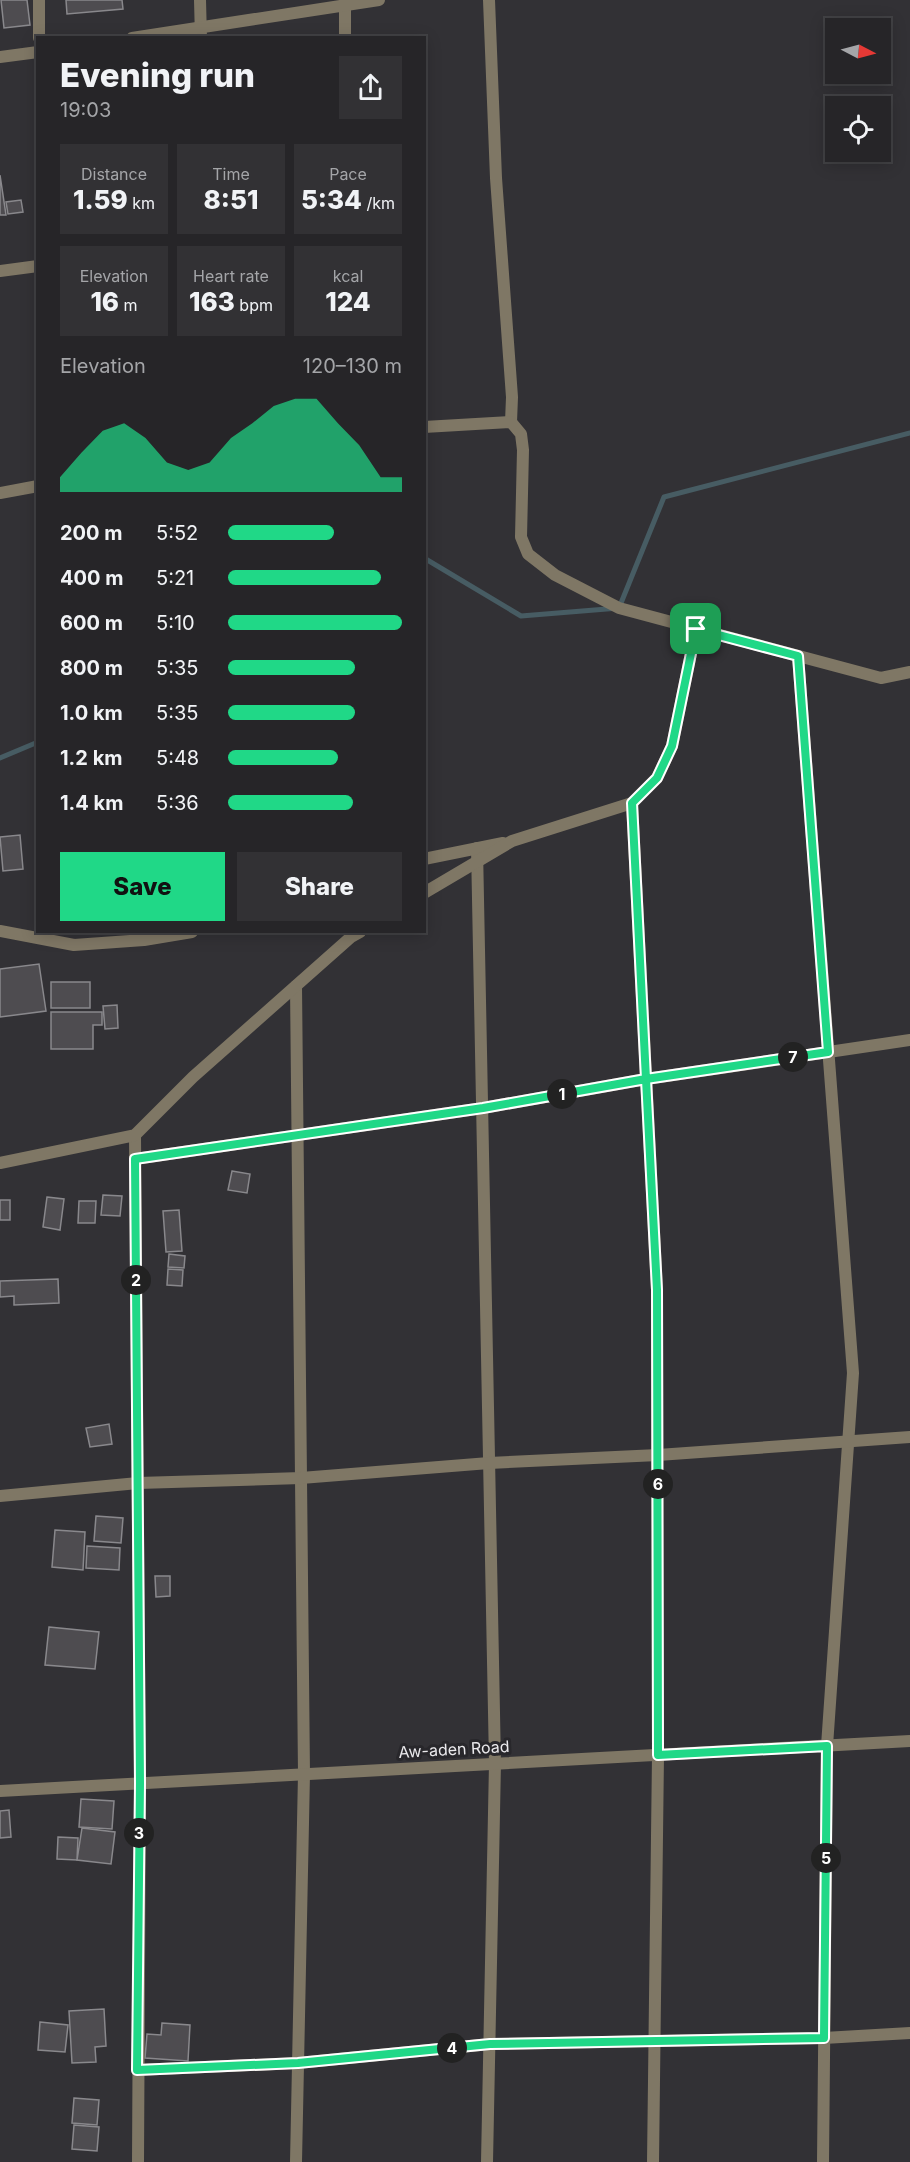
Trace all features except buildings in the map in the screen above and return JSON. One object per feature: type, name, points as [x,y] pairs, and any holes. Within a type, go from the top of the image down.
[{"type":"street","points":[[39,0],[39,36]]},
{"type":"street","points":[[200,0],[201,32]]},
{"type":"street","points":[[155,36],[201,32],[345,3],[379,0]]},
{"type":"street","points":[[489,0],[496,178],[512,397],[511,422],[521,434],[524,450],[521,537],[528,554],[555,575],[619,608],[881,678],[910,672]]},
{"type":"street","points":[[345,3],[345,36]]},
{"type":"street","points":[[0,57],[36,52]]},
{"type":"street","points":[[0,271],[36,266]]},
{"type":"street","points":[[426,427],[511,422]]},
{"type":"street","points":[[0,493],[36,486]]},
{"type":"street","points":[[426,859],[512,841],[632,803],[657,778],[672,746],[696,629]]},
{"type":"street","points":[[798,656],[852,1373],[827,1746],[823,2162]]},
{"type":"street","points":[[632,803],[657,1290],[658,1755],[653,2162]]},
{"type":"street","points":[[426,892],[512,841]]},
{"type":"street","points":[[477,848],[495,1763],[487,2162]]},
{"type":"street","points":[[0,931],[74,945],[144,940],[186,933]]},
{"type":"street","points":[[0,1163],[135,1135],[193,1077],[358,933]]},
{"type":"street","points":[[296,986],[304,1774],[296,2162]]},
{"type":"street","points":[[135,1159],[483,1108],[646,1079],[910,1040]]},
{"type":"street","points":[[135,1135],[140,1783],[138,2162]]},
{"type":"street","points":[[0,1496],[138,1483],[301,1478],[489,1463],[658,1455],[910,1437]]},
{"type":"street","name":"Aw-aden Road","points":[[0,1791],[910,1741]]},
{"type":"street","points":[[137,2070],[298,2063],[490,2044],[824,2038],[910,2033]]},
{"type":"waterway","points":[[426,559],[521,616],[619,608],[664,497],[910,433]]},
{"type":"waterway","points":[[0,758],[36,743]]},
{"type":"route","points":[[696,629],[672,746],[657,778],[632,803],[646,1079],[483,1108],[135,1159],[140,1783],[137,2070],[298,2063],[490,2044],[824,2038],[827,1746],[658,1755],[657,1290],[646,1079],[828,1052],[798,656],[696,629]]}]
